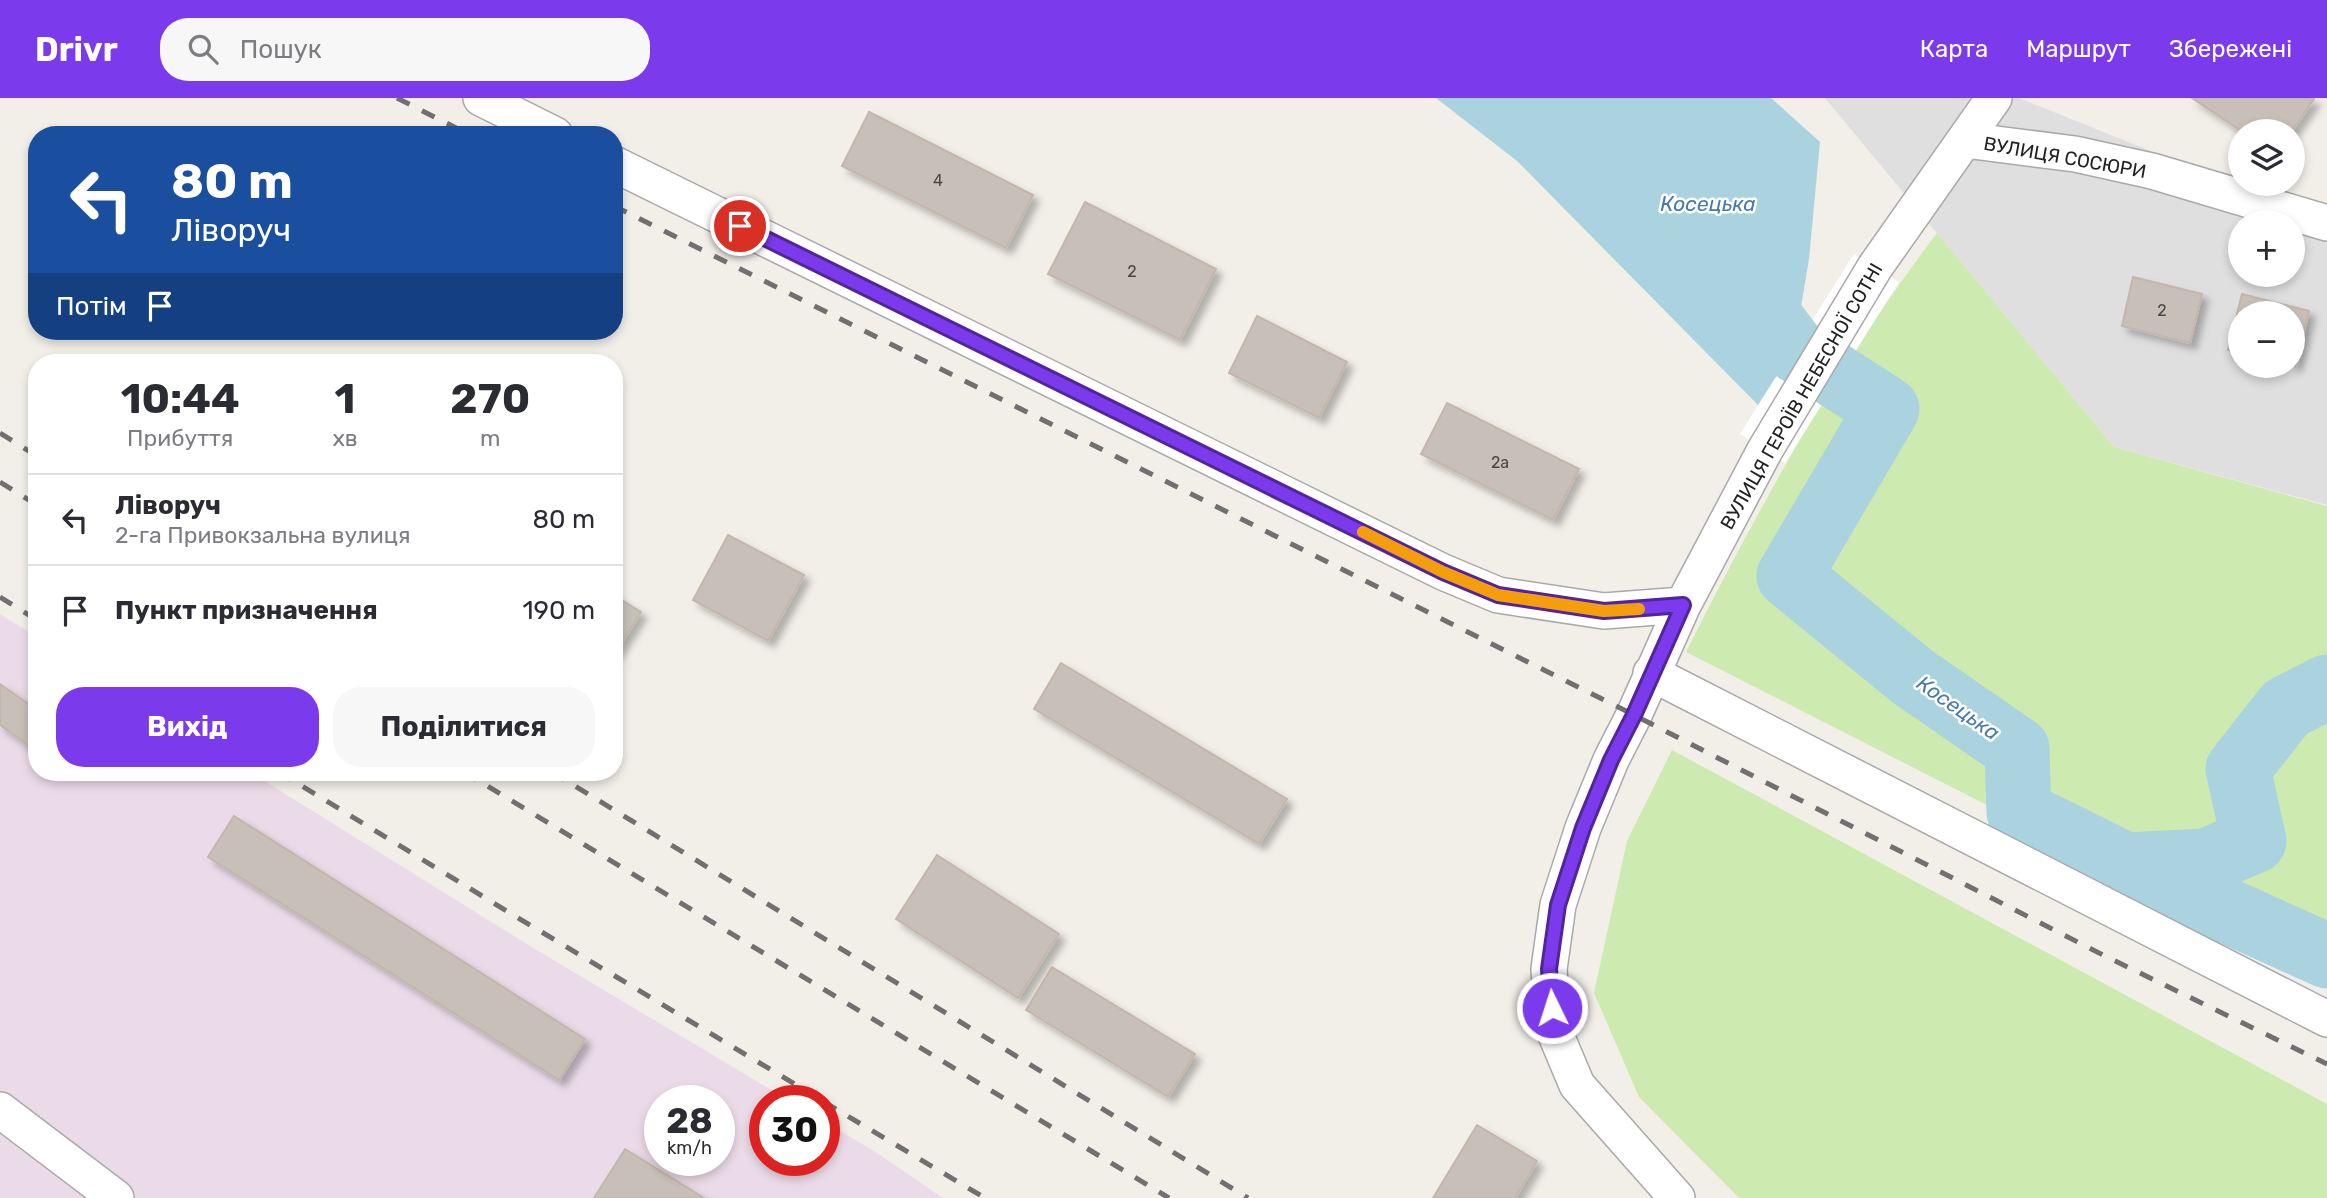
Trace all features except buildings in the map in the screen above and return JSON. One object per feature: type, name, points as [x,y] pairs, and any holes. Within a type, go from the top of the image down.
[{"type":"street","points":[[481,98],[537,126]]},
{"type":"street","name":"ВУЛИЦЯ ГЕРОЇВ НЕБЕСНОЇ СОТНІ","points":[[1677,1198],[1577,1085],[1553,1028],[1549,969],[1558,905],[1583,828],[1651,673],[1683,605],[1765,450],[1875,267],[1994,98]]},
{"type":"street","name":"ВУЛИЦЯ СОСЮРИ","points":[[1965,140],[2076,154],[2152,171],[2327,223]]},
{"type":"street","points":[[623,168],[1443,572],[1498,595],[1604,611],[1683,605]]},
{"type":"street","points":[[1651,673],[2327,1019]]},
{"type":"street","points":[[0,1110],[116,1198]]},
{"type":"shaded area","points":[[1825,98],[2019,98],[2228,182],[2228,196],[2262,196],[2297,210],[2228,210],[2228,287],[2305,287],[2305,213],[2327,222],[2327,505],[2114,447]]},
{"type":"shaded area","points":[[0,614],[28,631],[28,781],[264,781],[535,949],[763,1085],[749,1085],[749,1176],[840,1176],[840,1131],[943,1198],[0,1198]]},
{"type":"green space","points":[[1937,233],[2114,447],[2327,506],[2327,978],[1686,652],[1771,490],[1833,384]]},
{"type":"green space","points":[[1672,750],[2327,1104],[2327,1198],[1739,1198],[1639,1097],[1594,993],[1627,841]]},
{"type":"water","name":"Косецька","points":[[1436,98],[1771,98],[1820,142],[1809,259],[1794,349],[1758,405],[1517,161]]},
{"type":"pier","points":[[1854,254],[1899,282],[1785,463],[1740,434]]},
{"type":"waterway","name":"Косецька","points":[[1739,277],[1794,349],[1887,409],[1789,576],[1913,677],[2017,749],[2019,812],[2126,865],[2206,861],[2254,841],[2238,769],[2286,708],[2327,687]]},
{"type":"waterway","points":[[2133,868],[2327,956]]},
{"type":"railway","points":[[397,98],[452,126]]},
{"type":"railway","points":[[623,210],[1634,715],[2105,956],[2327,1064]]},
{"type":"railway","points":[[0,433],[28,450]]},
{"type":"railway","points":[[0,482],[28,499]]},
{"type":"railway","points":[[0,597],[28,614]]},
{"type":"railway","points":[[294,781],[796,1085]]},
{"type":"railway","points":[[479,781],[1169,1198]]},
{"type":"railway","points":[[567,781],[1248,1198]]},
{"type":"railway","points":[[840,1112],[985,1198]]},
{"type":"slow traffic","points":[[1363,532],[1443,572],[1498,595],[1604,611],[1639,609]]},
{"type":"route","points":[[740,226],[1443,572],[1498,595],[1604,611],[1683,605],[1611,760],[1583,828],[1558,905],[1549,969],[1552,1008]]}]
